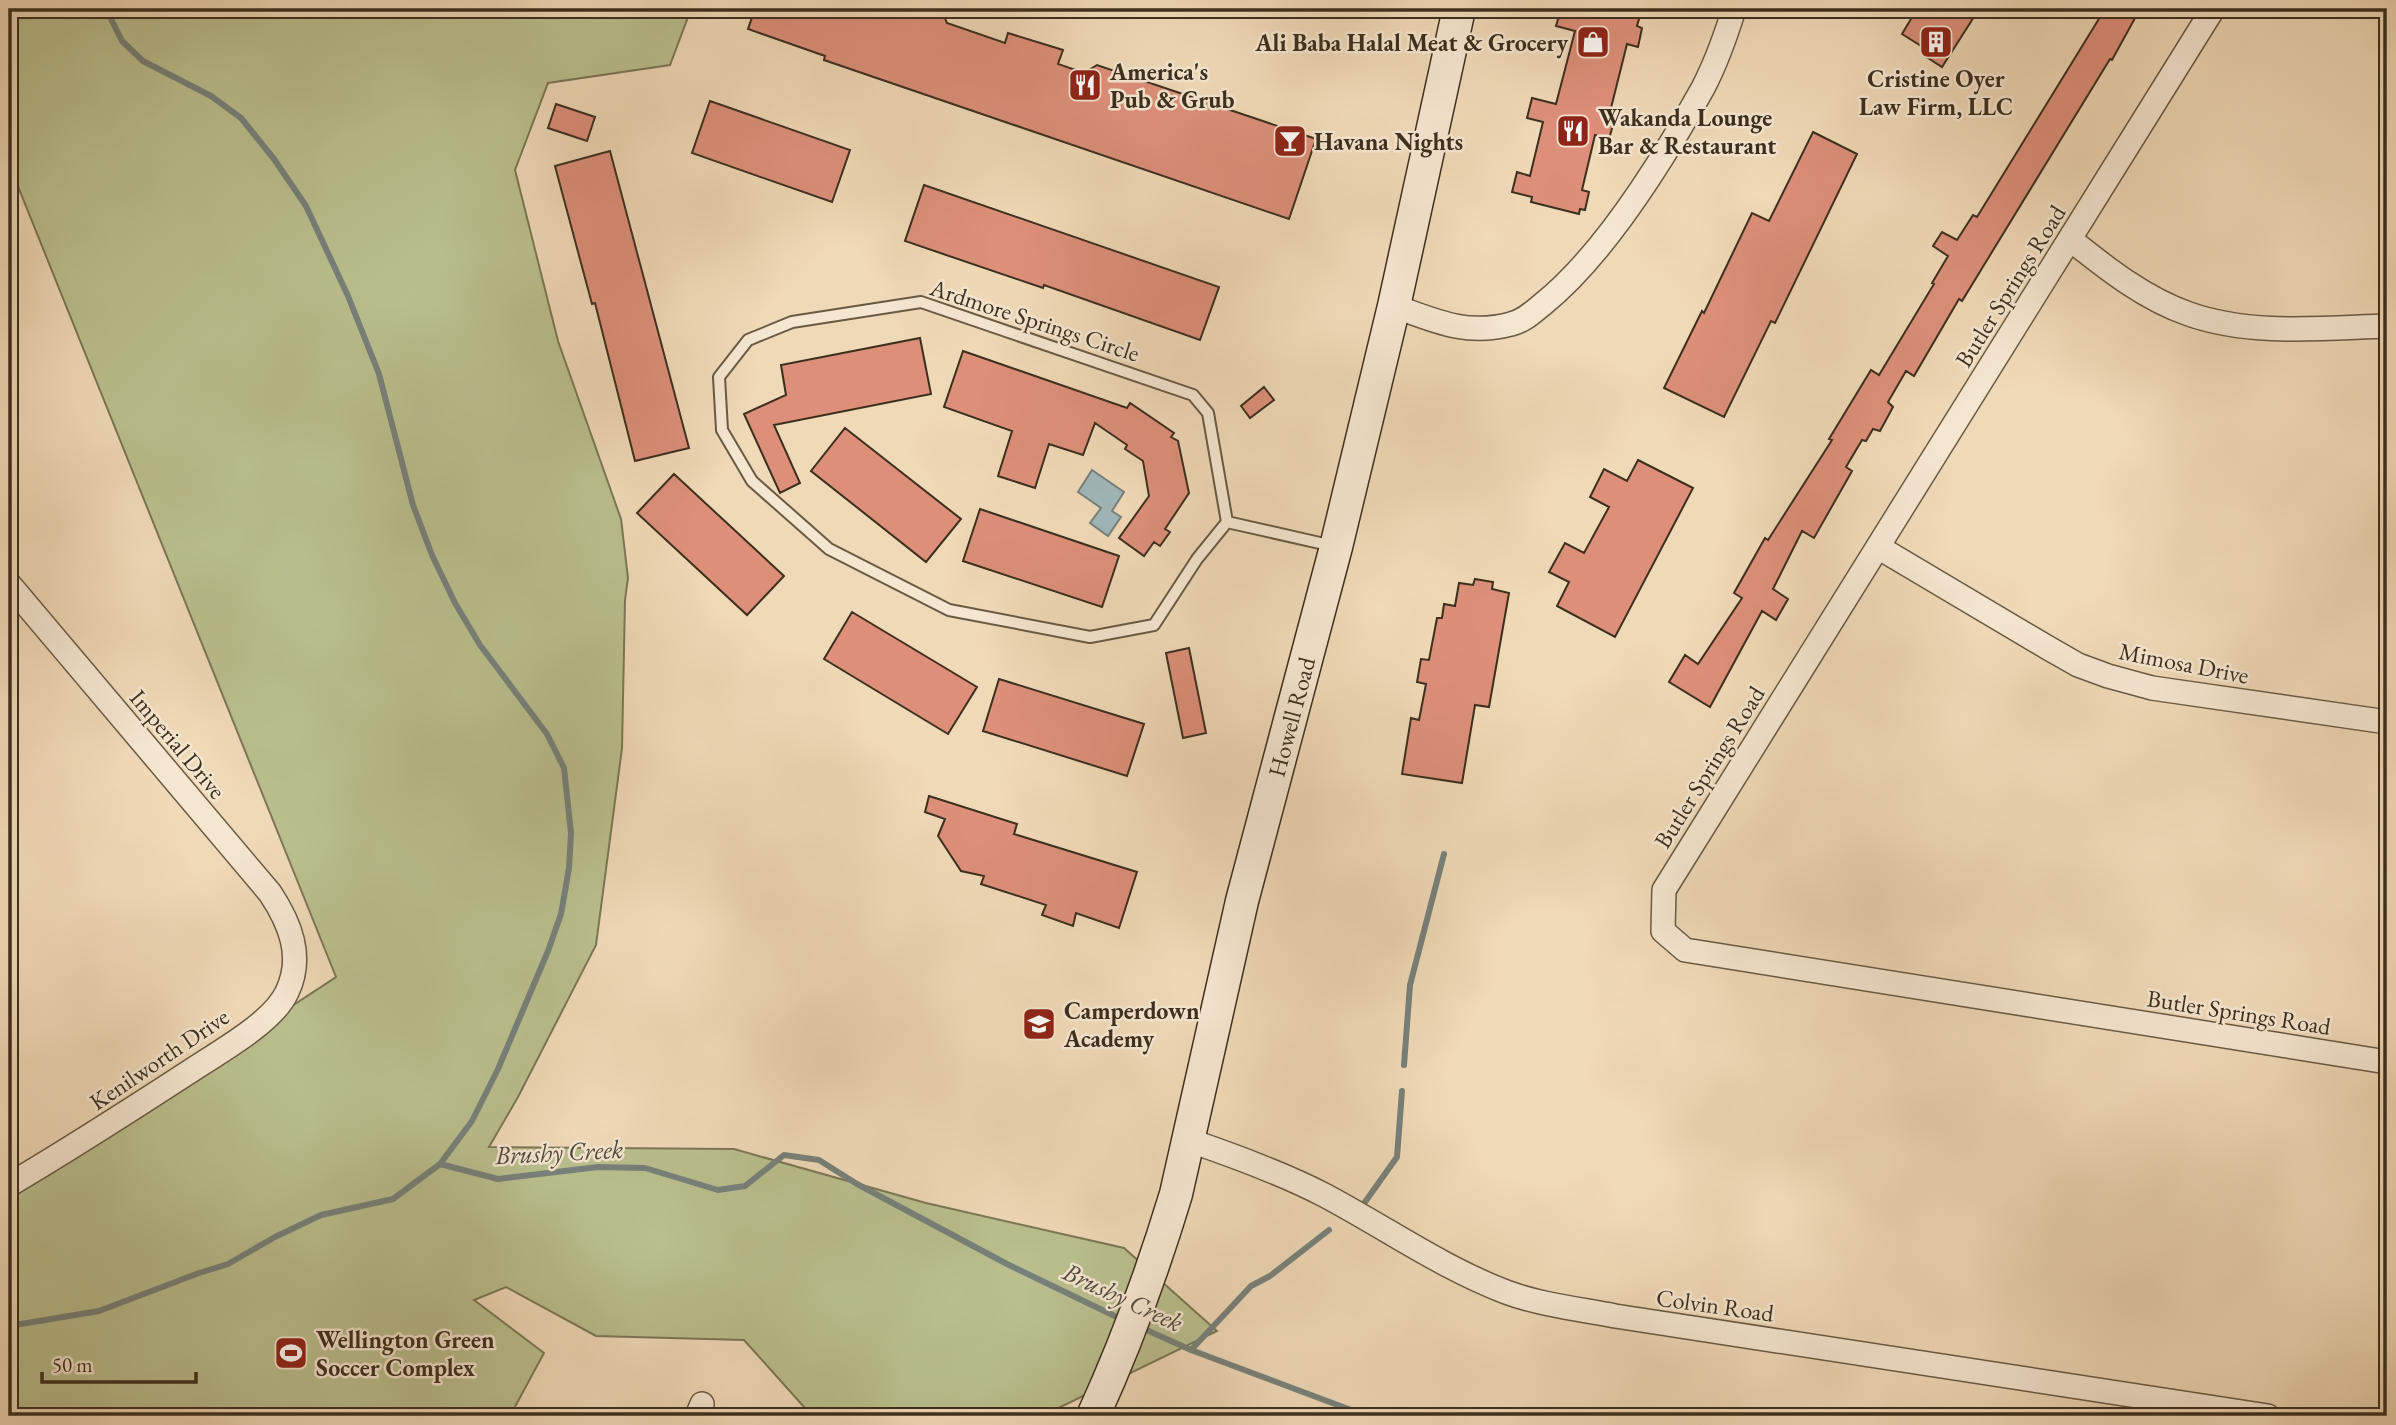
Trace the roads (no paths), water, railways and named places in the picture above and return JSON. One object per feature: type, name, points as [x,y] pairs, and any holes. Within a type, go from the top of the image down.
[{"type":"main road","name":"Howell Road","points":[[1093,1416],[1113,1373],[1153,1265],[1175,1194],[1242,901],[1336,547],[1394,306],[1459,9]]},
{"type":"street","points":[[1394,306],[1451,327],[1485,328],[1513,324],[1526,318],[1552,297],[1618,222],[1663,156],[1704,85],[1734,9]]},
{"type":"street","name":"Butler Springs Road","points":[[2213,9],[1664,890],[1663,931],[1685,950],[2387,1062]]},
{"type":"street","points":[[2071,240],[2100,263],[2158,301],[2221,323],[2301,328],[2387,326]]},
{"type":"street","name":"Mimosa Drive","points":[[1878,547],[2050,649],[2108,676],[2152,688],[2387,722]]},
{"type":"street","name":"Imperial Drive","points":[[9,584],[270,893],[285,919],[295,945]]},
{"type":"street","name":"Kenilworth Drive","points":[[9,1185],[90,1137],[206,1061],[272,1012],[287,993],[293,976],[295,945]]},
{"type":"street","name":"Colvin Road","points":[[1188,1140],[1250,1162],[1321,1194],[1475,1279],[1538,1302],[1950,1366],[2164,1409],[2268,1416]]},
{"type":"lane","name":"Ardmore Springs Circle","points":[[921,302],[1194,395],[1208,413],[1227,522],[1197,559],[1154,625],[1090,637],[949,610],[829,549],[752,481],[722,429],[719,377],[748,341],[792,322],[921,302]]},
{"type":"lane","points":[[1227,522],[1336,547]]},
{"type":"water","points":[[1092,470],[1124,492],[1112,511],[1121,517],[1108,536],[1090,523],[1101,508],[1078,492]]},
{"type":"waterway","points":[[9,1326],[99,1311],[228,1264],[321,1215],[393,1199],[440,1164],[472,1121],[498,1069],[548,951],[561,914],[569,868],[571,833],[564,768],[547,734],[480,645],[455,603],[432,555],[413,505],[379,374],[348,296],[306,206],[274,159],[241,118],[211,96],[143,61],[122,41],[106,9]]},
{"type":"waterway","points":[[1404,1065],[1410,985],[1444,854]]},
{"type":"waterway","points":[[1365,1202],[1397,1157],[1402,1091]]},
{"type":"waterway","name":"Brushy Creek","points":[[440,1164],[498,1179],[598,1167],[645,1168],[718,1190],[745,1186],[784,1155],[819,1160],[857,1184],[1007,1264],[1123,1320]]},
{"type":"waterway","points":[[1191,1350],[1251,1286],[1270,1276],[1329,1230]]},
{"type":"waterway","name":"Brushy Creek","points":[[1140,1327],[1191,1350],[1367,1416]]},
{"type":"place","name":"Ali Baba Halal Meat & Grocery","points":[[1593,42]]},
{"type":"place","name":"Cristine Oyer Law Firm, LLC","points":[[1936,42]]},
{"type":"place","name":"America's Pub & Grub","points":[[1085,85]]},
{"type":"place","name":"Wakanda Lounge Bar & Restaurant","points":[[1573,131]]},
{"type":"place","name":"Havana Nights","points":[[1290,141]]},
{"type":"place","name":"Camperdown Academy","points":[[1039,1024]]},
{"type":"place","name":"Wellington Green Soccer Complex","points":[[291,1353]]}]
